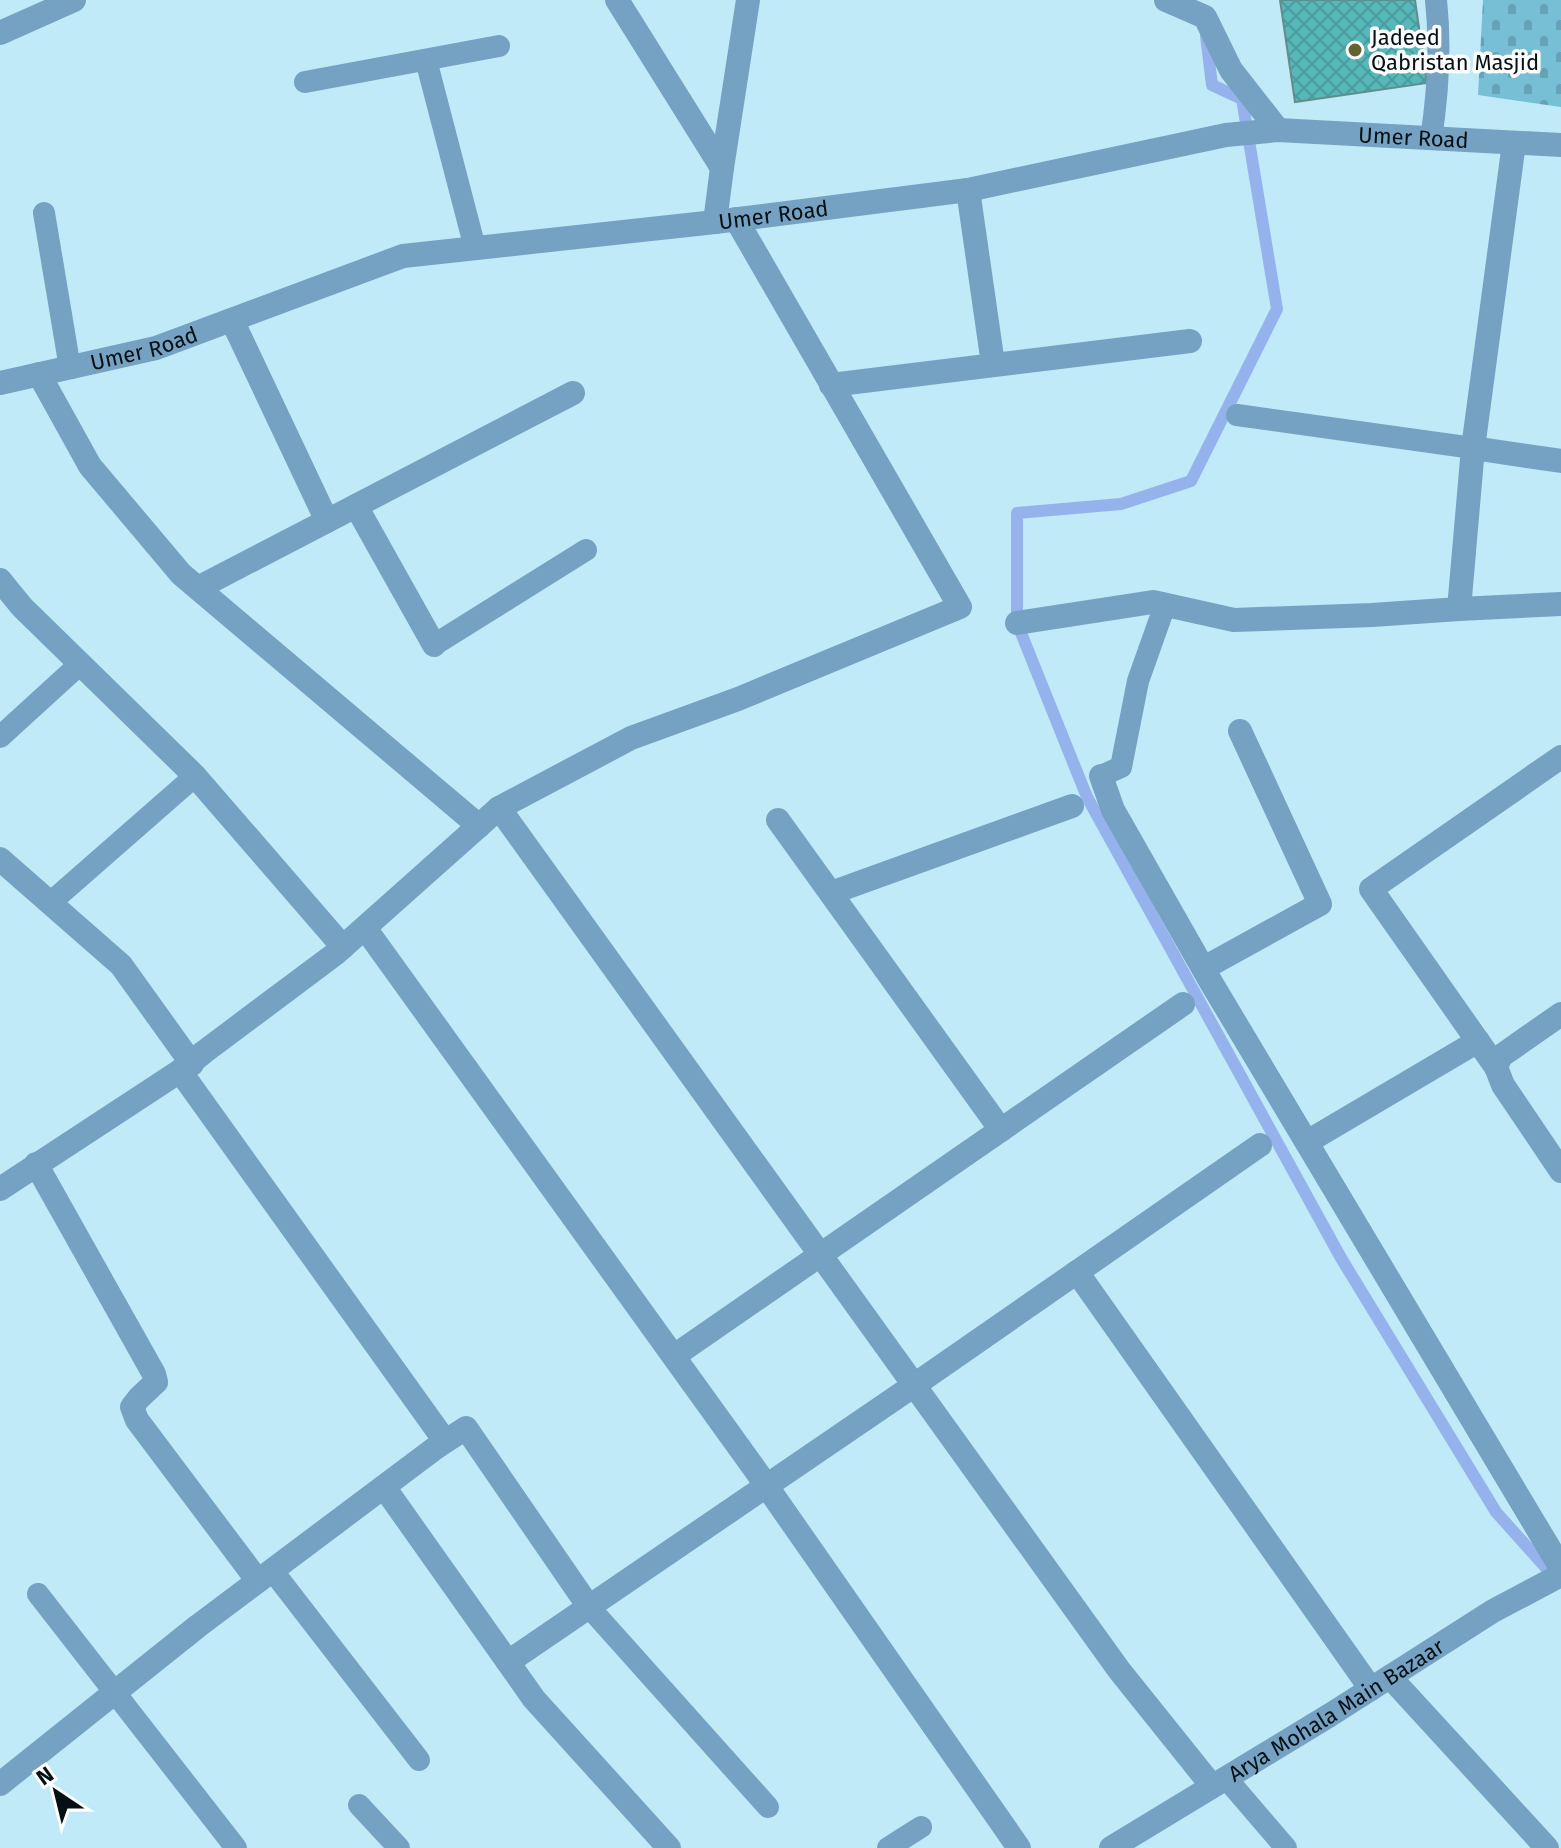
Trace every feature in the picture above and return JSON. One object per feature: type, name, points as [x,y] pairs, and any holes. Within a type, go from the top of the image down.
[{"type":"street","points":[[0,33],[74,0]]},
{"type":"street","points":[[617,0],[722,168]]},
{"type":"street","points":[[0,1189],[186,1068],[343,947],[499,808],[631,738],[738,699],[960,607],[831,385],[726,220],[722,168],[748,0]]},
{"type":"street","points":[[1166,0],[1205,17],[1231,70],[1278,130]]},
{"type":"street","name":"Umer Road","points":[[0,383],[156,348],[403,256],[968,190],[1226,135],[1278,130],[1561,145]]},
{"type":"street","points":[[1459,609],[1473,448],[1514,143]]},
{"type":"street","points":[[968,190],[993,364]]},
{"type":"street","points":[[232,320],[327,521]]},
{"type":"street","points":[[831,385],[1190,341]]},
{"type":"street","points":[[39,374],[90,466],[181,574],[479,826]]},
{"type":"street","points":[[198,588],[573,393]]},
{"type":"street","points":[[1473,448],[1561,461]]},
{"type":"street","points":[[356,506],[434,645]]},
{"type":"street","points":[[0,580],[22,607],[195,776],[343,947]]},
{"type":"street","points":[[1017,623],[1153,602],[1234,620],[1561,604]]},
{"type":"street","points":[[1204,968],[1320,904],[1240,731]]},
{"type":"street","points":[[1561,757],[1371,889],[1496,1067],[1503,1085],[1561,1171]]},
{"type":"street","points":[[1101,776],[1113,810],[1204,968],[1561,1568]]},
{"type":"street","points":[[831,893],[1072,806]]},
{"type":"street","points":[[499,808],[1119,1670],[1219,1782]]},
{"type":"street","points":[[778,820],[1001,1130]]},
{"type":"street","points":[[0,859],[121,965],[186,1068],[445,1441],[265,1575],[0,1784]]},
{"type":"street","points":[[365,928],[766,1485],[1019,1848]]},
{"type":"street","points":[[674,1356],[1183,1004]]},
{"type":"street","points":[[1496,1067],[1501,1056],[1561,1014]]},
{"type":"street","points":[[1307,1142],[1478,1041]]},
{"type":"street","points":[[508,1662],[1260,1145]]},
{"type":"street","points":[[36,1164],[154,1374],[156,1382],[132,1407],[137,1420],[265,1575]]},
{"type":"street","points":[[1077,1272],[1380,1683],[1547,1848]]},
{"type":"street","points":[[438,1446],[466,1428],[589,1607]]},
{"type":"street","points":[[384,1487],[534,1699],[669,1848]]},
{"type":"street","name":"Arya Mohala Main Bazaar","points":[[1111,1848],[1493,1611],[1561,1575]]},
{"type":"lane","points":[[1431,139],[1436,101],[1436,0]]},
{"type":"lane","points":[[305,82],[499,46]]},
{"type":"lane","points":[[426,60],[475,248]]},
{"type":"lane","points":[[44,213],[70,368]]},
{"type":"lane","points":[[1237,415],[1473,448]]},
{"type":"lane","points":[[434,645],[586,550]]},
{"type":"lane","points":[[1101,776],[1121,767],[1138,681],[1165,605]]},
{"type":"lane","points":[[0,737],[80,664]]},
{"type":"lane","points":[[50,903],[195,776]]},
{"type":"lane","points":[[265,1575],[419,1760]]},
{"type":"lane","points":[[38,1594],[236,1848]]},
{"type":"lane","points":[[589,1607],[768,1807]]},
{"type":"lane","points":[[1219,1782],[1286,1848]]},
{"type":"lane","points":[[359,1805],[399,1848]]},
{"type":"lane","points":[[888,1848],[921,1827]]},
{"type":"green space","points":[[1483,0],[1561,0],[1561,107],[1478,95]]},
{"type":"building","name":"Jadeed Qabristan Masjid","points":[[1280,0],[1415,0],[1427,83],[1295,102]]},
{"type":"waterway","points":[[1206,36],[1212,85],[1242,99],[1277,309],[1191,481],[1121,504],[1017,513],[1017,623],[1087,797],[1341,1258],[1496,1512],[1556,1579]]},
{"type":"place","name":"Jadeed Qabristan Masjid","points":[[1355,50]]}]
